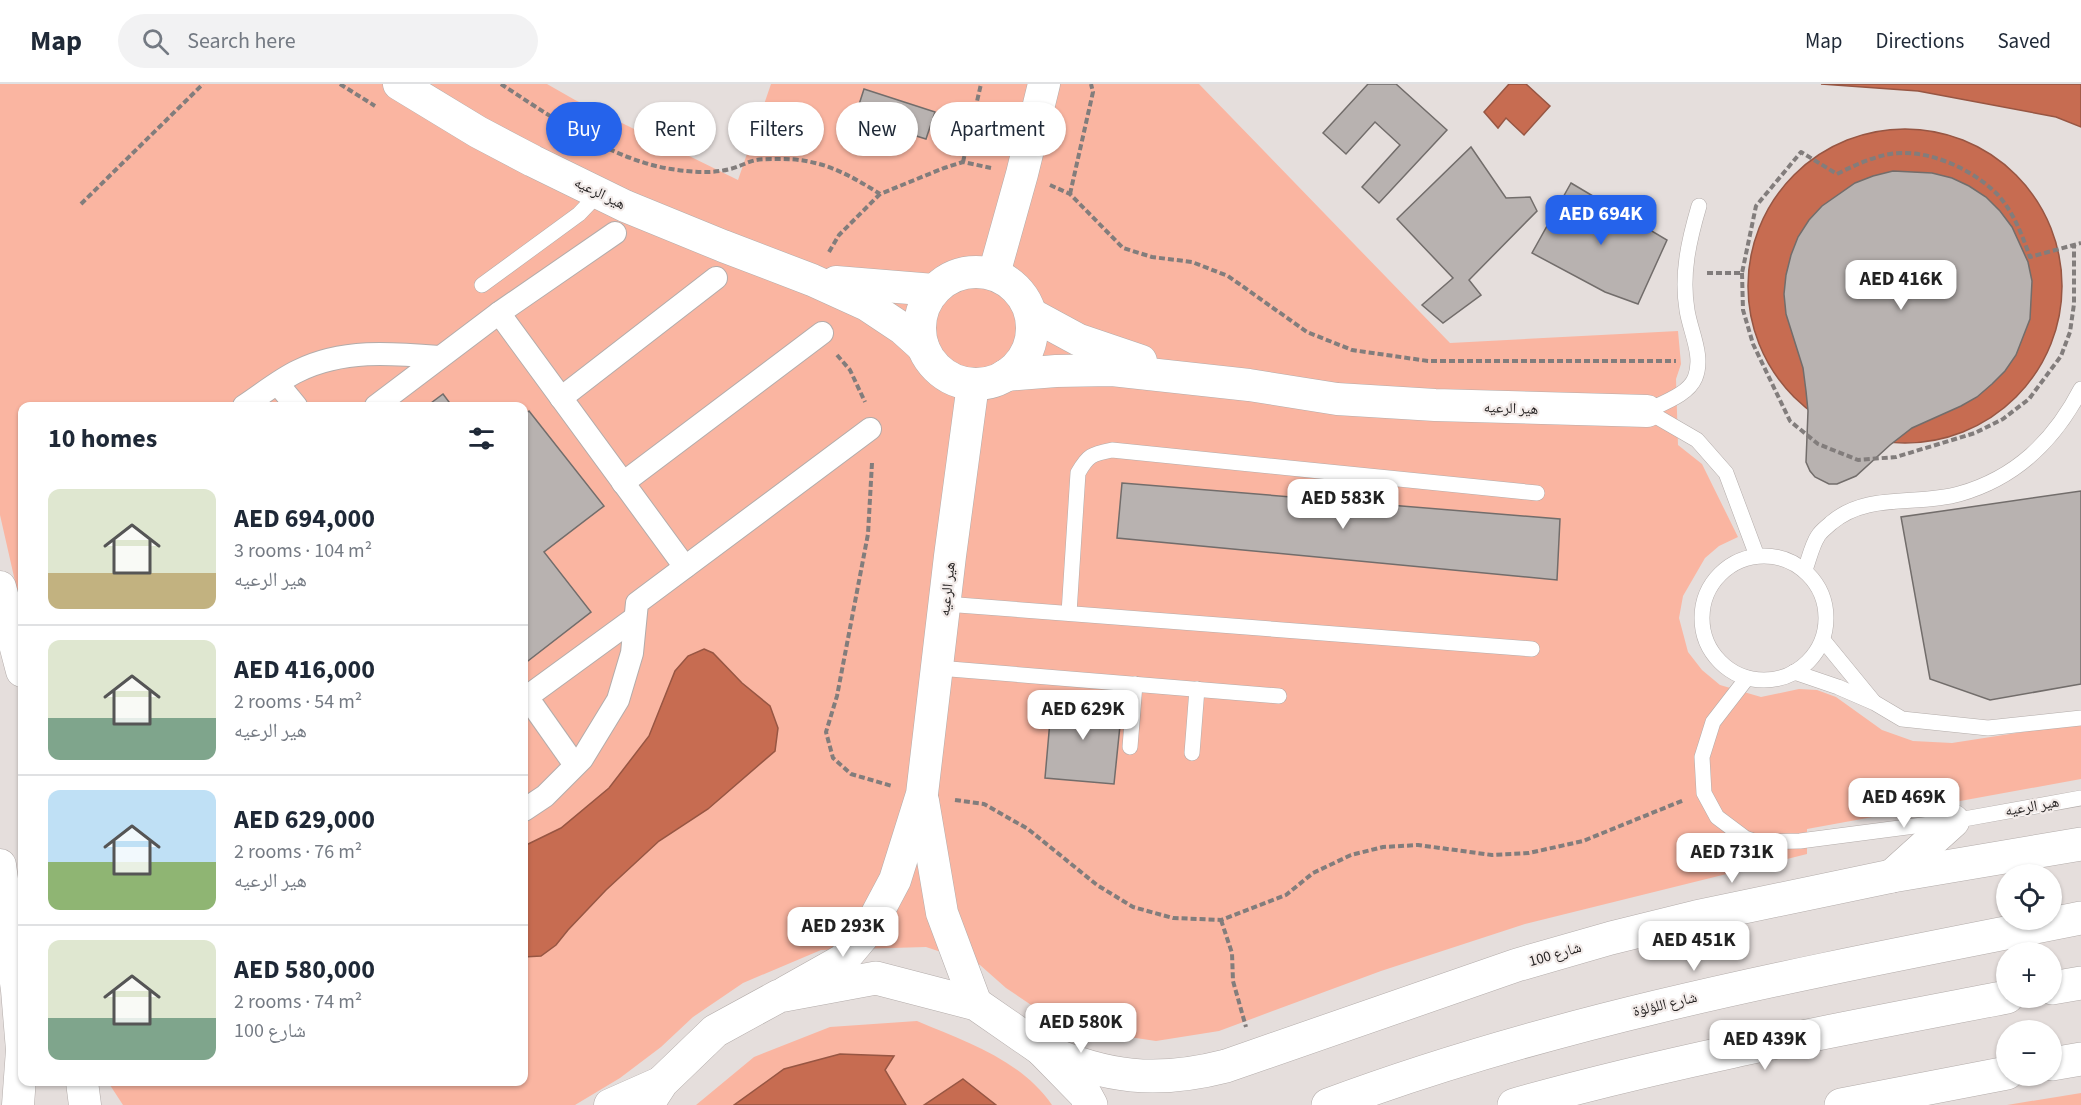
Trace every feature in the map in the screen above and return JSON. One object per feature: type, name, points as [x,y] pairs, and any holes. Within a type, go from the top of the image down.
[{"type":"main road","points":[[1892,876],[1953,821]]},
{"type":"main road","name":"شارع 100","points":[[1041,1049],[1098,1070],[1128,1076],[1161,1077],[1194,1074],[1226,1066],[1517,964],[1600,941],[1696,917],[1892,876],[2081,844]]},
{"type":"main road","name":"شارع اللؤلؤة","points":[[1328,1105],[1443,1064],[1602,1019],[1772,980],[2081,918]]},
{"type":"main road","points":[[654,1093],[715,1031],[779,996],[876,978],[976,1004],[1041,1049],[1088,1100]]},
{"type":"main road","points":[[2062,986],[2081,982]]},
{"type":"main road","points":[[1514,1105],[1580,1087],[1789,1039],[1996,999]]},
{"type":"main road","points":[[2062,1062],[2081,1059]]},
{"type":"main road","points":[[1841,1105],[1996,1075]]},
{"type":"street","name":"هير الرعيه","points":[[399,84],[478,132],[599,193],[867,304],[903,329],[923,347]]},
{"type":"street","points":[[994,274],[1044,84]]},
{"type":"street","points":[[381,402],[499,313],[615,233]]},
{"type":"street","points":[[977,271],[994,274],[1007,280],[1018,289],[1026,301],[1033,328],[1030,342],[1017,367],[1006,375],[990,382],[973,384],[957,381],[942,373],[931,361],[923,347],[920,317],[925,303],[934,290],[946,280],[977,271]]},
{"type":"street","points":[[561,398],[716,278]]},
{"type":"street","name":"هير الرعيه","points":[[812,280],[934,290]]},
{"type":"street","points":[[499,313],[685,567]]},
{"type":"street","name":"هير الرعيه","points":[[1031,314],[1079,340],[1135,358],[1186,379]]},
{"type":"street","points":[[623,483],[822,333]]},
{"type":"street","points":[[250,402],[298,371],[332,358],[384,352],[439,357]]},
{"type":"street","name":"هير الرعيه","points":[[1006,375],[1112,370],[1250,385],[1337,399],[1435,405],[1647,411]]},
{"type":"street","points":[[278,384],[293,402]]},
{"type":"street","name":"هير الرعيه","points":[[779,996],[843,960],[869,929],[895,880],[922,794],[973,384]]},
{"type":"street","points":[[528,807],[545,796],[582,759],[618,700],[632,653],[637,603],[870,429]]},
{"type":"street","points":[[0,587],[18,656]]},
{"type":"street","points":[[528,696],[635,618]]},
{"type":"street","points":[[528,702],[575,765]]},
{"type":"street","name":"هير الرعيه","points":[[922,794],[942,913],[976,1004]]},
{"type":"street","points":[[0,865],[18,1002]]},
{"type":"street","points":[[18,1105],[19,1086]]},
{"type":"street","points":[[83,1086],[85,1105]]},
{"type":"street","points":[[610,1105],[654,1093]]},
{"type":"lane","points":[[482,285],[579,214],[599,193]]},
{"type":"lane","points":[[1647,411],[1682,392],[1695,378],[1697,361],[1686,310],[1685,274],[1688,244],[1699,206]]},
{"type":"lane","points":[[1805,570],[1818,534],[1839,516],[1865,505],[1958,494],[1995,481],[2012,470],[2039,450],[2067,414],[2081,389]]},
{"type":"lane","name":"هير الرعيه","points":[[1647,411],[1698,440],[1726,473],[1757,556]]},
{"type":"lane","points":[[1069,613],[1078,473],[1093,453],[1112,450],[1537,493]]},
{"type":"lane","points":[[1757,556],[1774,556],[1790,561],[1805,570],[1817,585],[1825,602],[1827,621],[1823,640],[1816,653],[1806,664],[1794,672],[1771,680],[1747,678],[1734,672],[1713,654],[1702,627],[1702,613],[1710,586],[1719,575],[1743,559],[1757,556]]},
{"type":"lane","points":[[945,604],[1532,649]]},
{"type":"lane","points":[[1823,640],[1875,703]]},
{"type":"lane","points":[[938,668],[1279,696]]},
{"type":"lane","points":[[1794,672],[1875,703],[1902,720],[1988,728],[2081,718]]},
{"type":"lane","name":"هير الرعيه","points":[[1747,678],[1713,722],[1702,757],[1704,793],[1717,817],[1745,838],[1757,842],[1800,841],[1953,821],[2081,798]]},
{"type":"lane","points":[[1130,747],[1135,684]]},
{"type":"lane","points":[[1192,753],[1197,689]]},
{"type":"path","points":[[81,204],[203,84]]},
{"type":"path","points":[[501,84],[552,119],[631,158],[669,169],[703,173],[730,169],[757,160],[793,159],[847,173],[880,194],[963,162],[1022,174],[1070,194],[1123,248],[1152,257],[1192,262],[1228,276],[1307,332],[1352,350],[1428,361],[1697,361]]},
{"type":"path","points":[[963,162],[981,84]]},
{"type":"path","points":[[1070,194],[1093,92],[1091,84]]},
{"type":"path","points":[[2074,245],[2074,304],[2070,333],[2061,356],[2029,399],[2003,419],[1974,433],[1896,457],[1858,460],[1818,444],[1790,422],[1753,344],[1743,310],[1742,273],[1756,206],[1801,152],[1837,174],[1887,154],[1913,154],[1942,160],[1979,179],[1999,196],[2018,225],[2030,257],[2081,243]]},
{"type":"path","points":[[1685,274],[1742,273]]},
{"type":"path","points":[[1221,920],[1232,953],[1233,981],[1242,1018],[1257,1054]]},
{"type":"shaded area","points":[[0,84],[547,84],[579,102],[546,102],[546,156],[622,156],[622,123],[634,129],[634,156],[689,156],[738,180],[746,156],[824,156],[824,102],[765,102],[771,84],[1199,84],[1450,343],[1678,331],[1681,364],[1676,379],[1678,445],[1702,464],[1738,537],[1719,546],[1705,558],[1683,596],[1679,618],[1688,652],[1702,670],[1720,685],[1761,697],[1799,689],[1817,690],[1836,697],[1882,730],[1913,741],[1952,743],[2081,723],[2081,779],[1807,829],[1807,854],[1525,924],[1381,971],[1219,1031],[1156,1041],[1109,1034],[1043,1013],[1006,988],[980,965],[926,947],[821,950],[743,983],[693,1017],[661,1047],[620,1078],[575,1105],[123,1105],[111,1086],[528,1086],[528,402],[18,402],[18,594],[0,515]]},
{"type":"shaded area","points":[[1509,84],[1526,84],[1550,106],[1524,135],[1506,118],[1498,128],[1484,112]]},
{"type":"shaded area","points":[[1821,84],[2081,84],[2081,127],[2056,117],[1918,91]]},
{"type":"shaded area","points":[[1905,129],[1936,132],[1965,141],[1992,156],[2016,175],[2035,199],[2050,226],[2059,255],[2062,286],[2059,317],[2050,346],[2035,373],[2016,397],[1992,416],[1965,431],[1936,440],[1905,443],[1874,440],[1845,431],[1818,416],[1794,397],[1775,373],[1760,346],[1751,317],[1748,286],[1751,255],[1760,226],[1775,199],[1794,175],[1818,156],[1845,141],[1874,132]]},
{"type":"shaded area","points":[[704,649],[713,653],[742,683],[770,706],[778,728],[775,751],[708,809],[659,841],[606,890],[556,945],[541,956],[528,957],[528,844],[561,828],[609,788],[649,736],[675,671],[688,656]]},
{"type":"shaded area","points":[[917,1021],[973,1045],[1008,1064],[1024,1075],[1052,1105],[696,1105],[754,1057],[830,1027]]},
{"type":"shaded area","points":[[840,1054],[894,1056],[885,1070],[906,1105],[734,1105],[784,1069]]},
{"type":"shaded area","points":[[963,1079],[996,1105],[924,1105]]},
{"type":"shaded area","points":[[2081,1093],[2081,1105],[2007,1105]]},
{"type":"building","points":[[1368,84],[1396,84],[1447,130],[1379,203],[1362,187],[1400,145],[1375,122],[1346,154],[1323,133]]},
{"type":"building","points":[[864,89],[904,102],[860,102]]},
{"type":"building","points":[[918,106],[930,110],[930,127],[926,139],[918,137]]},
{"type":"building","points":[[1471,147],[1506,198],[1530,197],[1537,211],[1469,280],[1481,295],[1443,323],[1422,305],[1453,278],[1397,219]]},
{"type":"building","points":[[1893,171],[1932,173],[1952,178],[1986,197],[2000,211],[2012,227],[2028,262],[2032,281],[2030,319],[2016,355],[2005,371],[1977,397],[1912,428],[1856,476],[1837,484],[1829,484],[1815,477],[1806,462],[1808,411],[1806,391],[1803,368],[1786,314],[1784,294],[1786,275],[1798,237],[1822,206],[1855,183]]},
{"type":"building","points":[[1571,183],[1667,240],[1638,304],[1605,292],[1532,253]]},
{"type":"building","points":[[443,394],[449,402],[432,402]]},
{"type":"building","points":[[528,412],[604,506],[544,552],[591,612],[528,661]]},
{"type":"building","points":[[1122,483],[1560,519],[1557,580],[1117,538]]},
{"type":"building","points":[[2081,491],[2081,684],[1990,700],[1930,679],[1901,517]]},
{"type":"building","points":[[1052,698],[1122,706],[1114,784],[1045,778]]}]
